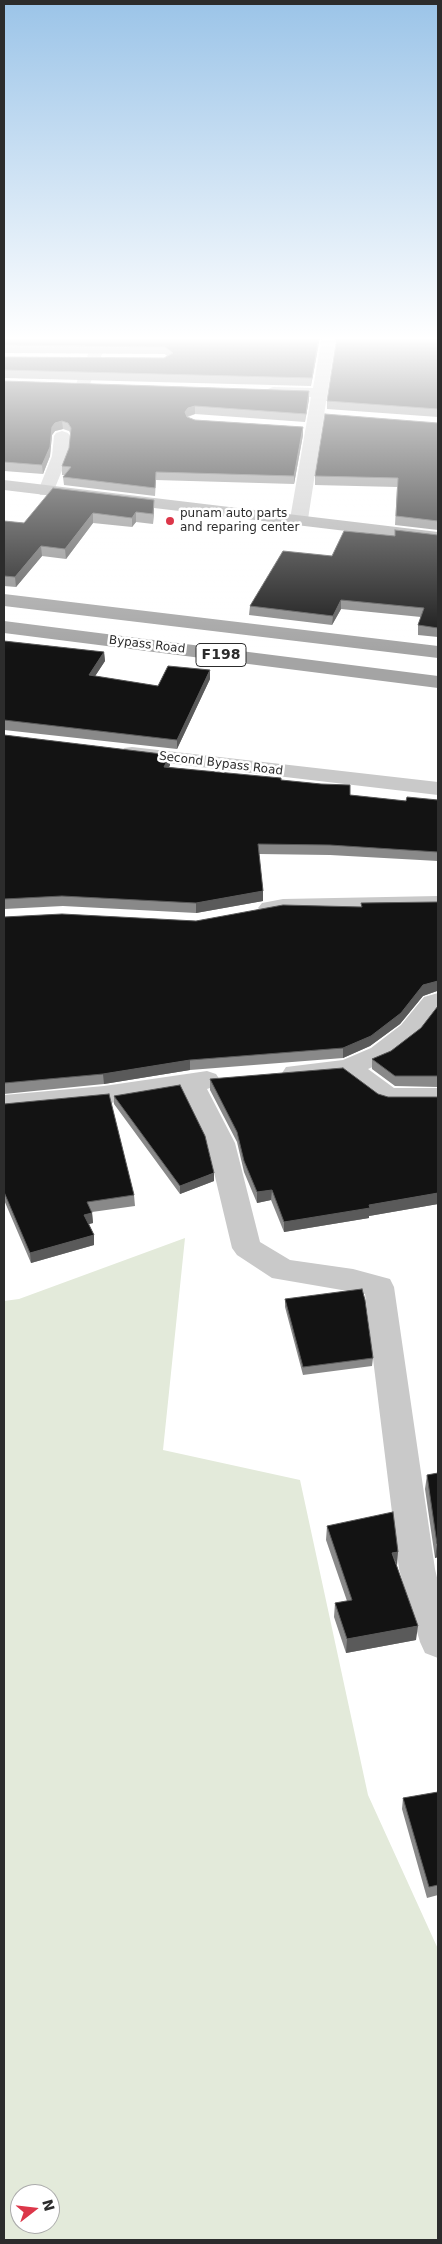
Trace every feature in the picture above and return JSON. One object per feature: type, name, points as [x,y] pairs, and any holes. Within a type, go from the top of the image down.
[{"type":"main road","points":[[4,485],[438,537]]},
{"type":"main road","name":"Bypass Road","points":[[4,600],[438,652]]},
{"type":"main road","name":"Bypass Road","points":[[4,627],[438,682]]},
{"type":"main road","points":[[331,669],[349,641]]},
{"type":"street","points":[[46,491],[60,456],[61,442]]},
{"type":"street","points":[[299,519],[311,442]]},
{"type":"street","name":"Second Bypass Road","points":[[114,751],[438,789]]},
{"type":"street","points":[[244,913],[283,906],[438,903]]},
{"type":"street","points":[[268,1075],[348,1068],[380,1054],[410,1031],[433,1002],[438,1001]]},
{"type":"street","points":[[348,1068],[388,1097],[438,1097]]},
{"type":"street","points":[[4,1104],[104,1095],[190,1081],[229,1078]]},
{"type":"street","points":[[190,1081],[221,1143],[247,1248],[283,1270],[353,1280],[380,1287],[417,1569],[438,1642]]},
{"type":"green space","points":[[185,1238],[163,1450],[300,1480],[368,1795],[438,1949],[438,2240],[4,2240],[4,1301],[19,1299]]},
{"type":"building","points":[[4,442],[51,442],[42,465],[4,462]]},
{"type":"building","points":[[70,442],[300,442],[294,476],[156,472],[155,488],[63,477],[71,467],[62,466]]},
{"type":"building","points":[[321,442],[438,442],[438,521],[396,516],[398,478],[315,476]]},
{"type":"building","points":[[53,488],[154,500],[153,514],[136,512],[132,518],[93,513],[65,549],[41,546],[15,577],[4,576],[4,521],[24,523]]},
{"type":"building","points":[[395,530],[438,535],[438,628],[418,625],[424,608],[341,600],[333,616],[250,606],[283,551],[332,556],[344,531],[395,536]]},
{"type":"building","points":[[4,641],[104,652],[89,675],[158,686],[168,666],[210,670],[177,740],[4,720]]},
{"type":"building","points":[[4,735],[170,755],[164,767],[281,778],[281,780],[321,784],[350,785],[350,795],[406,801],[407,797],[438,800],[438,852],[330,845],[258,844],[263,891],[196,903],[62,896],[4,899]]},
{"type":"building","points":[[438,902],[438,981],[423,985],[401,1013],[371,1036],[343,1048],[190,1060],[103,1074],[4,1083],[4,917],[62,914],[196,921],[283,905],[362,907],[361,903]]},
{"type":"building","points":[[438,1006],[438,1076],[395,1076],[372,1059],[391,1051],[421,1028]]},
{"type":"building","points":[[343,1068],[378,1094],[388,1097],[438,1097],[438,1193],[369,1205],[370,1208],[284,1222],[272,1190],[257,1192],[244,1161],[237,1132],[210,1079]]},
{"type":"building","points":[[180,1085],[205,1136],[214,1173],[180,1186],[114,1096]]},
{"type":"building","points":[[109,1094],[134,1195],[87,1202],[92,1213],[84,1215],[94,1235],[30,1253],[4,1192],[4,1104]]},
{"type":"building","points":[[362,1289],[373,1358],[303,1367],[285,1299]]},
{"type":"building","points":[[438,1473],[438,1544],[437,1544],[427,1475]]},
{"type":"building","points":[[393,1512],[398,1552],[392,1553],[418,1626],[347,1639],[335,1603],[352,1600],[327,1526]]},
{"type":"building","points":[[438,1792],[438,1885],[429,1887],[403,1798]]},
{"type":"place","name":"punam auto parts and reparing center","points":[[170,521]]}]
